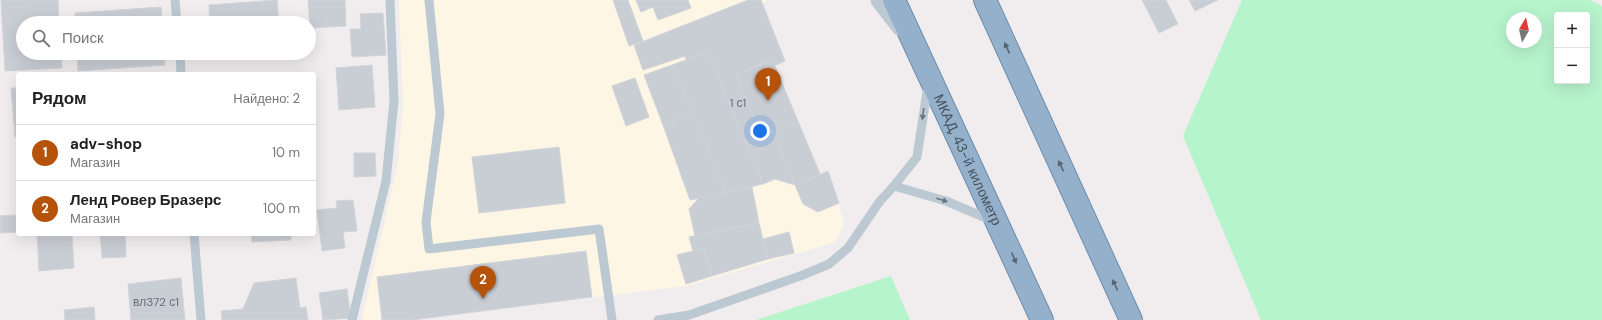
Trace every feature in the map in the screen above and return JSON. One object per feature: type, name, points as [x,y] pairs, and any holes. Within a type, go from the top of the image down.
[{"type":"highway","name":"МКАД, 43-й километр","points":[[894,0],[1042,320]]},
{"type":"highway","points":[[985,0],[1131,320]]},
{"type":"street","points":[[880,0],[915,45]]},
{"type":"lane","points":[[176,0],[177,16]]},
{"type":"lane","points":[[352,320],[386,181],[394,101],[390,0]]},
{"type":"lane","points":[[429,0],[440,114],[426,222],[429,249],[599,229],[612,320]]},
{"type":"lane","points":[[180,60],[181,72]]},
{"type":"lane","points":[[658,320],[689,315],[803,275],[830,264],[848,248],[880,201],[918,157],[929,76]]},
{"type":"lane","points":[[894,186],[946,201],[998,223]]},
{"type":"lane","points":[[194,236],[201,320]]},
{"type":"shaded area","points":[[399,0],[768,0],[762,3],[785,61],[774,66],[820,174],[828,171],[844,222],[836,242],[686,286],[412,320],[362,320],[398,163],[403,105]]},
{"type":"green space","points":[[1242,0],[1590,0],[1602,6],[1602,320],[1261,320],[1183,136]]},
{"type":"green space","points":[[891,276],[910,320],[756,320]]},
{"type":"building","points":[[1,0],[58,0],[59,16],[16,16],[16,60],[61,60],[62,68],[5,71]]},
{"type":"building","points":[[277,0],[278,16],[210,16],[209,5]]},
{"type":"building","points":[[308,0],[345,0],[346,26],[316,28],[316,16],[309,16]]},
{"type":"building","points":[[613,0],[628,0],[643,41],[629,46]]},
{"type":"building","points":[[636,0],[688,0],[691,8],[658,20],[653,7],[641,12]]},
{"type":"building","points":[[748,0],[761,0],[785,61],[774,66],[772,59],[736,75],[762,136],[773,131],[795,185],[775,179],[763,184],[708,52],[686,60],[685,56],[643,70],[634,45]]},
{"type":"building","points":[[1142,0],[1166,0],[1178,24],[1159,33]]},
{"type":"building","points":[[1189,0],[1218,0],[1195,11]]},
{"type":"building","points":[[161,7],[162,16],[75,16],[75,13]]},
{"type":"building","points":[[383,13],[386,55],[352,57],[350,29],[361,29],[360,14]]},
{"type":"building","points":[[708,52],[763,184],[726,193],[672,65]]},
{"type":"building","points":[[772,59],[798,121],[762,136],[736,75]]},
{"type":"building","points":[[77,60],[165,60],[165,65],[78,71]]},
{"type":"building","points":[[372,65],[375,107],[339,110],[336,68]]},
{"type":"building","points":[[672,65],[693,112],[663,125],[644,75]]},
{"type":"building","points":[[635,78],[649,117],[626,126],[612,86]]},
{"type":"building","points":[[11,88],[16,88],[15,137]]},
{"type":"building","points":[[693,112],[726,193],[690,200],[663,125]]},
{"type":"building","points":[[798,121],[820,174],[795,185],[773,131]]},
{"type":"building","points":[[559,147],[565,203],[479,213],[472,157]]},
{"type":"building","points":[[354,153],[375,153],[376,176],[354,177]]},
{"type":"building","points":[[828,171],[839,203],[818,212],[803,204],[795,185]]},
{"type":"building","points":[[752,187],[759,223],[695,236],[689,209],[699,198]]},
{"type":"building","points":[[353,200],[357,231],[343,232],[345,248],[322,251],[317,210],[337,208],[336,201]]},
{"type":"building","points":[[16,215],[16,232],[0,233],[0,216]]},
{"type":"building","points":[[759,223],[768,259],[712,276],[704,248],[693,251],[689,237]]},
{"type":"building","points":[[789,232],[794,253],[768,259],[763,239]]},
{"type":"building","points":[[37,236],[72,236],[74,268],[39,271]]},
{"type":"building","points":[[100,236],[125,236],[126,257],[102,258]]},
{"type":"building","points":[[251,236],[291,236],[291,240],[252,242]]},
{"type":"building","points":[[704,248],[712,276],[686,284],[677,255]]},
{"type":"building","points":[[586,251],[592,297],[412,320],[382,320],[377,277]]},
{"type":"building","points":[[181,278],[185,320],[131,320],[128,284]]},
{"type":"building","points":[[296,278],[300,308],[306,307],[308,320],[222,320],[221,311],[243,309],[254,283]]},
{"type":"building","points":[[347,289],[351,318],[323,320],[319,293]]},
{"type":"building","points":[[94,307],[95,320],[65,320],[64,310]]},
{"type":"place","name":"adv-shop","points":[[768,101]]},
{"type":"place","name":"Ленд Ровер Бразерс","points":[[483,299]]}]
